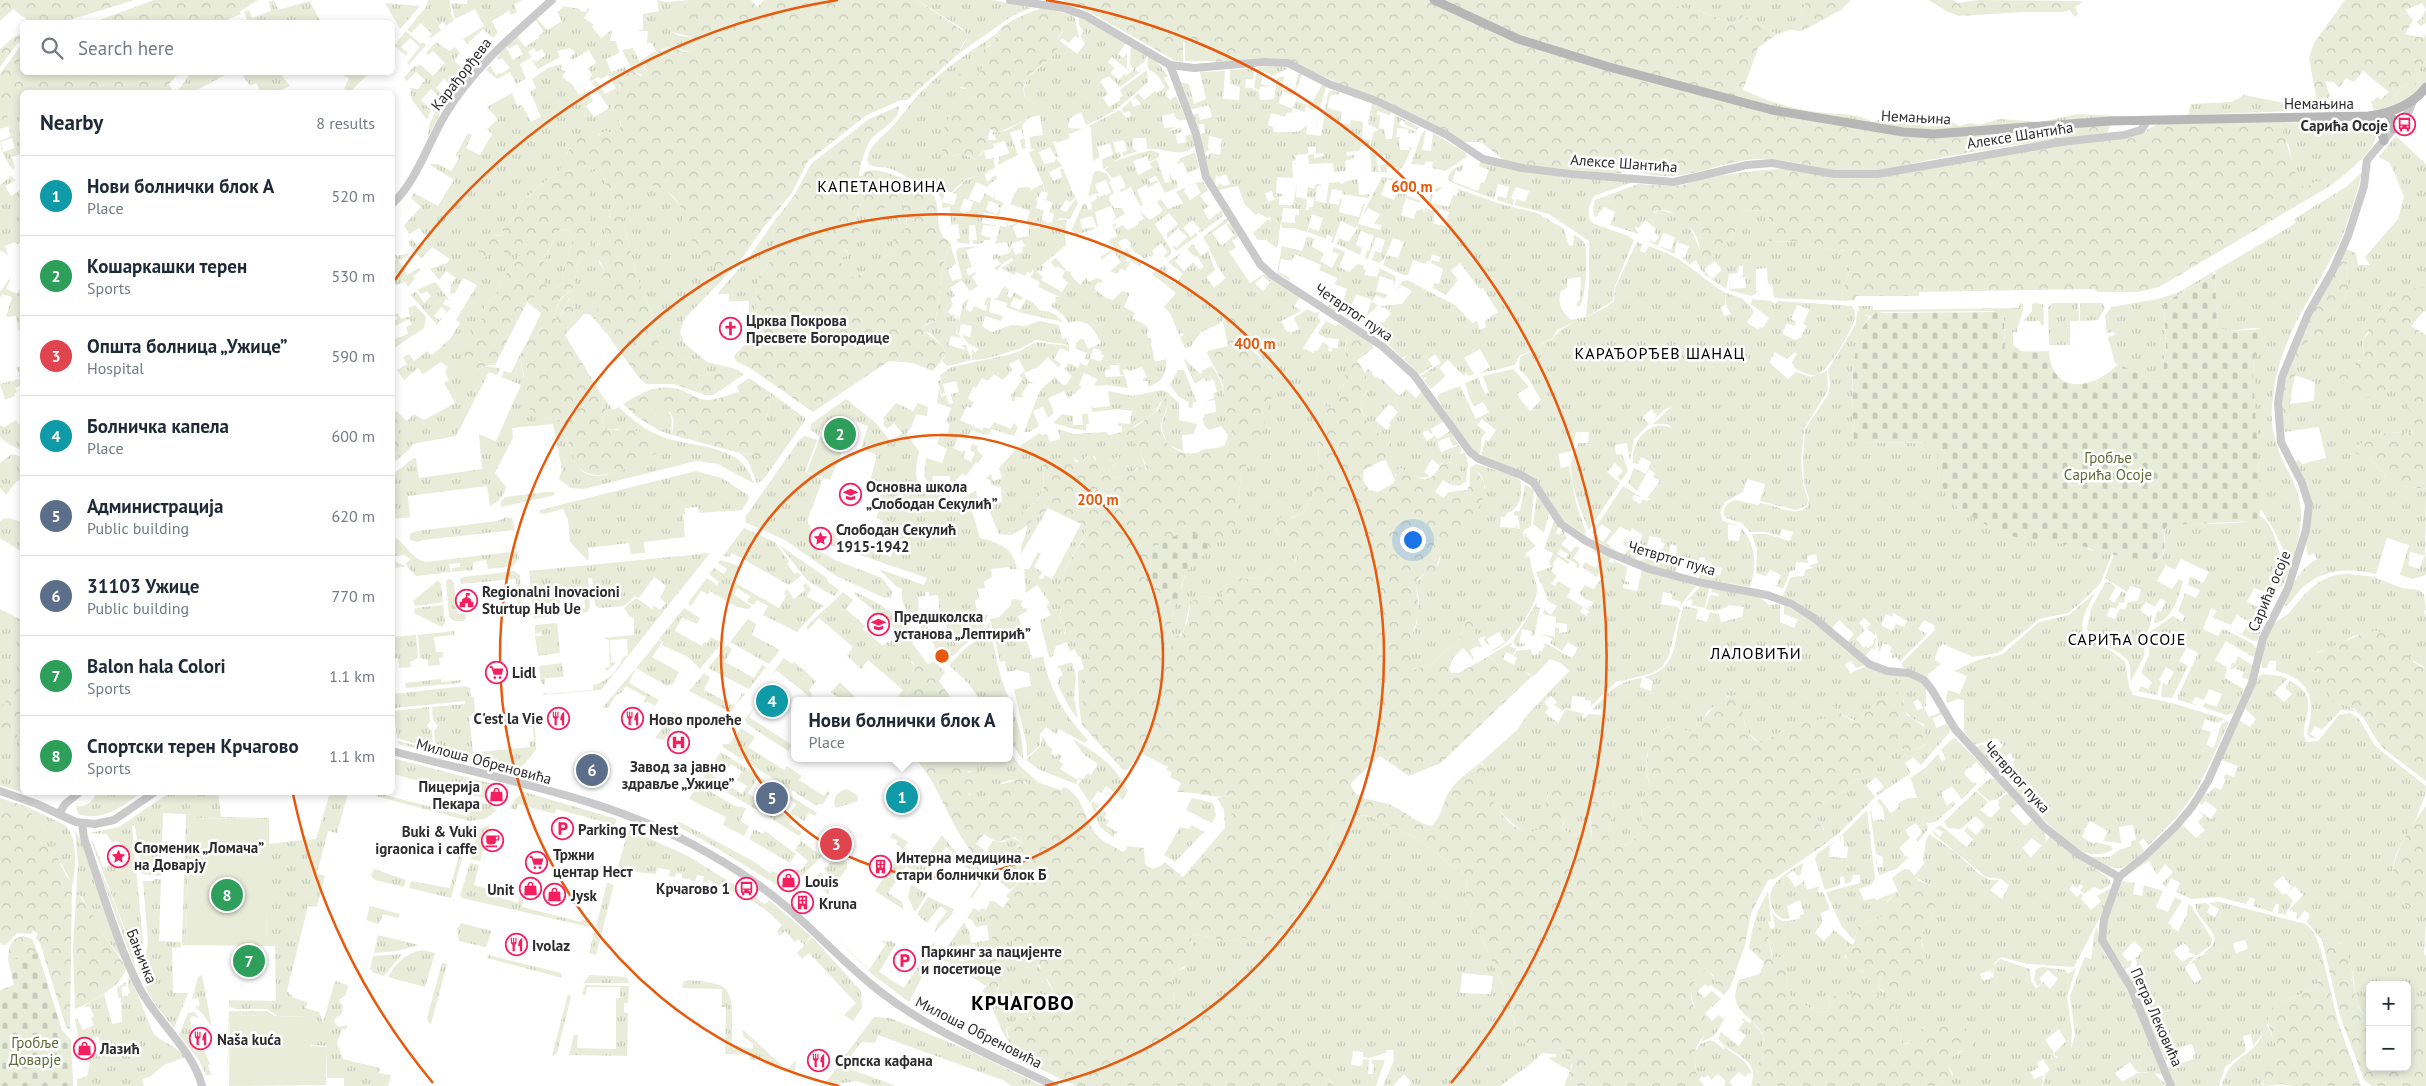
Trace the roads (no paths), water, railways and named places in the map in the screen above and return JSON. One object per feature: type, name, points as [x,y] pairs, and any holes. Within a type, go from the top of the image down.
[{"type":"main road","name":"Немањина","points":[[1434,0],[1510,35],[1567,55],[1749,105],[1866,127],[1934,134],[2148,120],[2369,116],[2387,113],[2413,101]]},
{"type":"main road","points":[[2413,101],[2426,87]]},
{"type":"main road","points":[[2387,113],[2392,118],[2394,129]]},
{"type":"main road","points":[[2369,116],[2380,126],[2384,141]]},
{"type":"street","name":"Карађорђева","points":[[395,200],[404,190],[445,115],[459,95],[509,37],[552,0]]},
{"type":"street","points":[[1010,0],[1064,8],[1086,16],[1170,65]]},
{"type":"street","name":"Алексе Шантића","points":[[1170,65],[1194,68],[1264,62],[1288,63],[1329,84],[1378,101],[1446,135],[1474,154],[1499,164],[1572,174],[1660,182],[1681,182],[1705,174],[1758,163],[1790,165],[1834,174],[1878,174],[2060,142],[2124,135],[2141,130],[2148,120]]},
{"type":"street","name":"Четвртог пука","points":[[1170,65],[1196,134],[1206,177],[1260,264],[1272,276],[1365,333],[1404,365],[1431,396],[1461,441],[1476,457],[1533,482],[1561,524],[1610,553],[1649,569],[1698,582],[1767,595],[1792,604],[1814,618],[1869,664],[1887,671],[1908,673],[1924,680],[1955,729],[2044,828],[2078,854],[2119,877]]},
{"type":"street","name":"Сарића осоје","points":[[2119,877],[2146,856],[2192,807],[2208,781],[2252,684],[2263,638],[2288,588],[2306,530],[2308,505],[2302,483],[2281,442],[2278,404],[2282,377],[2308,314],[2348,236],[2364,186],[2367,160],[2409,111],[2413,101]]},
{"type":"street","name":"Милоша Обреновића","points":[[395,752],[614,811],[694,845],[740,873],[782,902],[868,982],[908,1011],[948,1034],[1054,1086]]},
{"type":"street","points":[[0,791],[31,801],[82,823],[101,824],[114,820],[151,795]]},
{"type":"street","points":[[59,814],[65,804],[76,795]]},
{"type":"street","name":"Бањичка","points":[[82,823],[83,834],[91,858],[138,985],[154,1013],[193,1062],[202,1086]]},
{"type":"street","name":"Петра Лековића","points":[[2119,877],[2104,919],[2102,940],[2131,988],[2171,1086]]},
{"type":"place","name":"Сарића Осоје","points":[[2404,125]]},
{"type":"place","name":"Црква Покрова Пресвете Богородице","points":[[730,329]]},
{"type":"place","name":"Кошаркашки терен","points":[[840,434]]},
{"type":"place","name":"Основна школа „Слободан Секулић”","points":[[850,495]]},
{"type":"place","name":"Слободан Секулић 1915-1942","points":[[820,538]]},
{"type":"place","name":"Regionalni Inovacioni Sturtup Hub Ue","points":[[466,600]]},
{"type":"place","name":"Предшколска установа „Лептирић”","points":[[878,625]]},
{"type":"place","name":"Lidl","points":[[496,672]]},
{"type":"place","name":"Болничка капела","points":[[772,701]]},
{"type":"place","name":"C'est la Vie","points":[[559,718]]},
{"type":"place","name":"Ново пролеће","points":[[633,719]]},
{"type":"place","name":"Завод за јавно здравље „Ужице”","points":[[678,743]]},
{"type":"place","name":"31103 Ужице","points":[[592,770]]},
{"type":"place","name":"Пицерија Пекара","points":[[496,795]]},
{"type":"place","name":"Нови болнички блок А","points":[[902,797]]},
{"type":"place","name":"Администрација","points":[[772,798]]},
{"type":"place","name":"Parking TC Nest","points":[[562,829]]},
{"type":"place","name":"Buki & Vuki igraonica i caffe","points":[[493,840]]},
{"type":"place","name":"Општа болница „Ужице”","points":[[836,844]]},
{"type":"place","name":"Споменик „Ломача” на Доварју","points":[[118,856]]},
{"type":"place","name":"Тржни центар Нест","points":[[537,863]]},
{"type":"place","name":"Интерна медицина - стари болнички блок Б","points":[[880,866]]},
{"type":"place","name":"Louis","points":[[789,881]]},
{"type":"place","name":"Крчагово 1","points":[[746,888]]},
{"type":"place","name":"Unit","points":[[530,889]]},
{"type":"place","name":"Спортски терен Крчагово","points":[[227,895]]},
{"type":"place","name":"Jysk","points":[[555,895]]},
{"type":"place","name":"Kruna","points":[[803,903]]},
{"type":"place","name":"Ivolaz","points":[[516,945]]},
{"type":"place","name":"Паркинг за пацијенте и посетиоце","points":[[905,960]]},
{"type":"place","name":"Balon hala Colori","points":[[249,961]]},
{"type":"place","name":"Naša kuća","points":[[201,1039]]},
{"type":"place","name":"Лазић","points":[[84,1048]]},
{"type":"place","name":"Српска кафана","points":[[819,1060]]},
{"type":"district","name":"КАПЕТАНОВИНА","points":[[882,186]]},
{"type":"district","name":"КАРАЂОРЂЕВ ШАНАЦ","points":[[1660,353]]},
{"type":"district","name":"САРИЋА ОСОЈЕ","points":[[2127,639]]},
{"type":"district","name":"ЛАЛОВИЋИ","points":[[1756,653]]},
{"type":"district","name":"КРЧАГОВО","points":[[1023,1003]]},
{"type":"park label","name":"Гробље Сарића Осоје","points":[[2108,466]]},
{"type":"park label","name":"Гробље Доварје","points":[[35,1050]]}]
